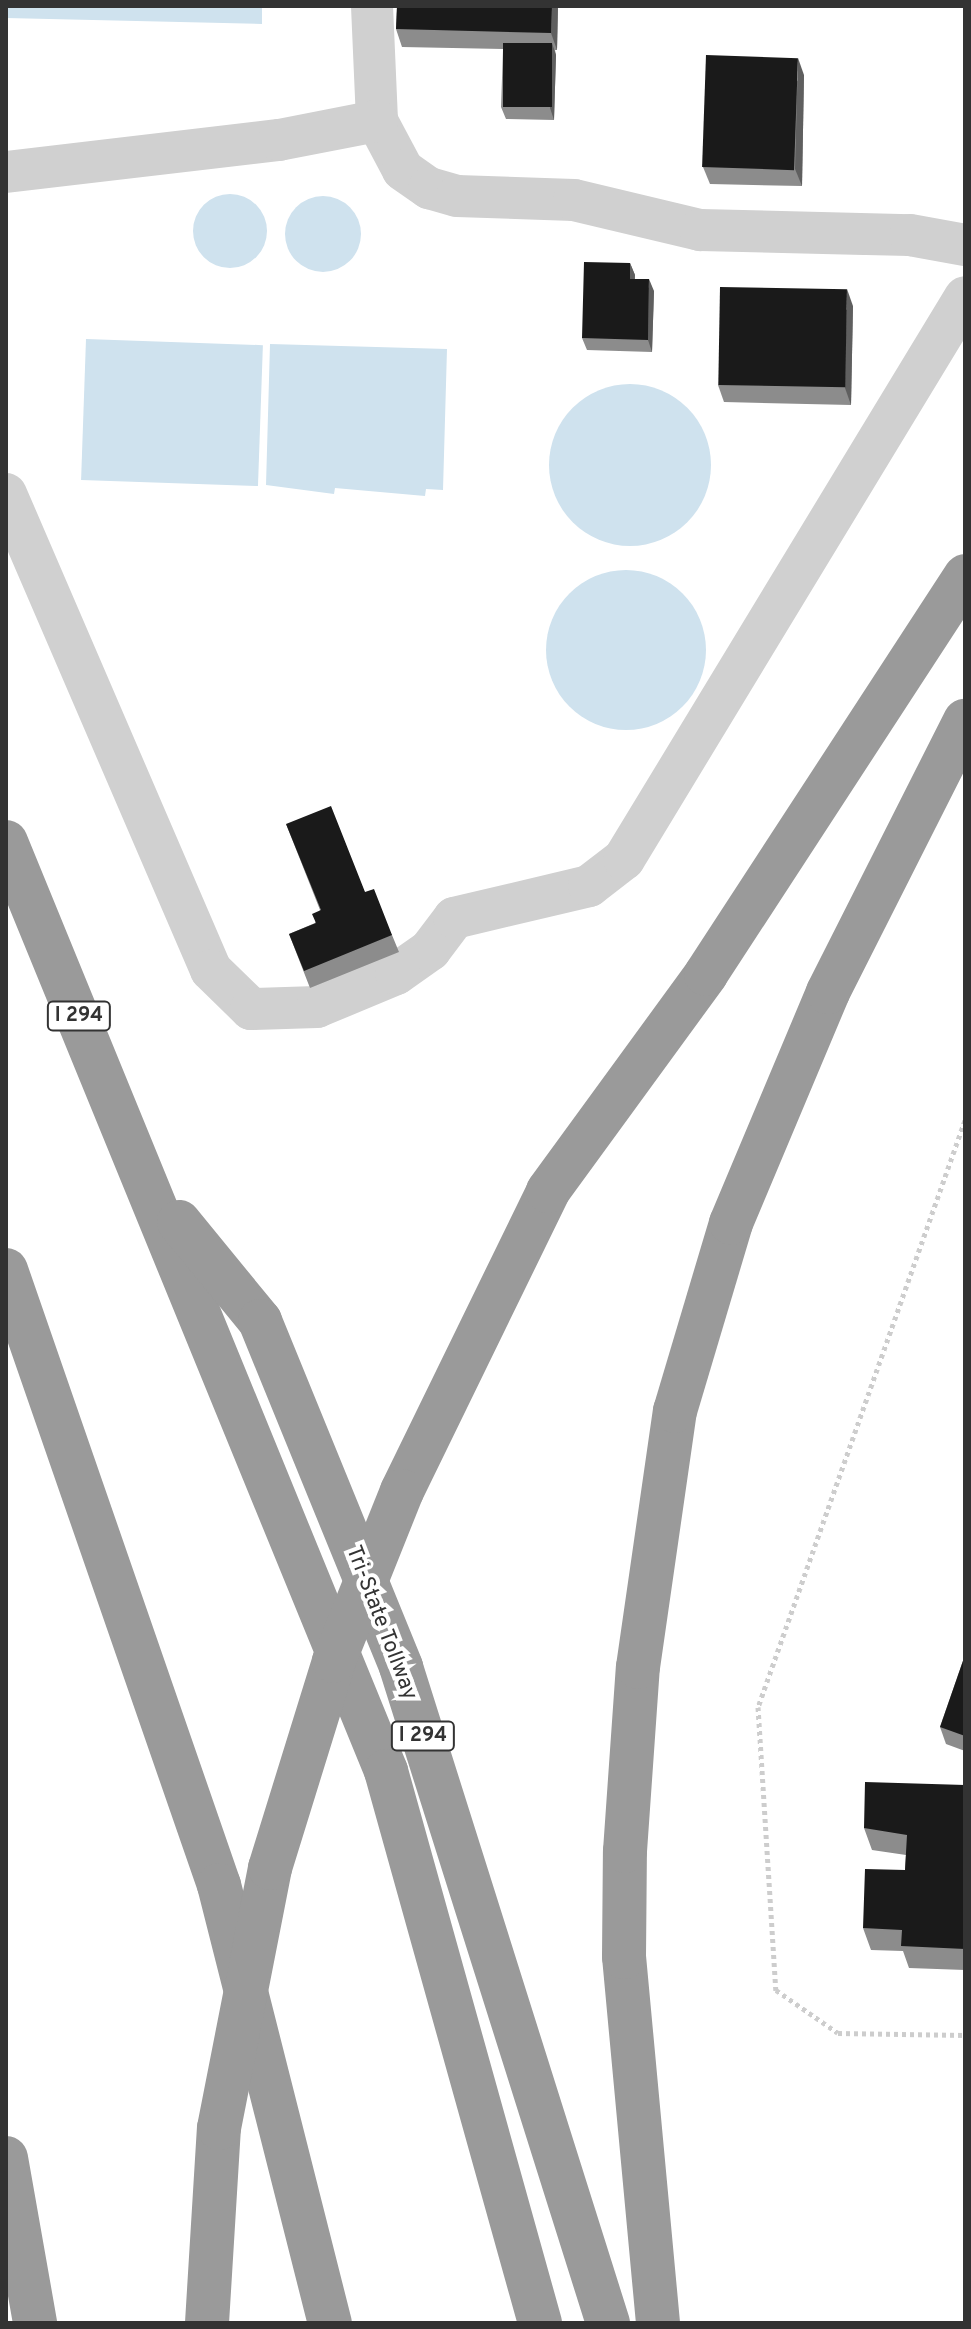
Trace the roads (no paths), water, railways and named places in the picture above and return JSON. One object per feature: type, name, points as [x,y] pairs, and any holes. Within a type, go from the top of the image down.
[{"type":"highway","points":[[207,2323],[219,2128],[270,1868],[334,1661],[402,1491],[548,1191],[706,974],[965,576]]},
{"type":"highway","points":[[658,2323],[624,1957],[625,1851],[638,1667],[675,1411],[731,1223],[828,992],[965,721]]},
{"type":"highway","name":"Tri-State Tollway","points":[[6,842],[152,1190],[386,1771],[540,2323]]},
{"type":"highway","name":"Tri-State Tollway","points":[[152,1190],[260,1321],[401,1667],[608,2323]]},
{"type":"highway","points":[[6,1270],[219,1885],[330,2323]]},
{"type":"highway","points":[[6,2158],[35,2323]]},
{"type":"lane","points":[[372,6],[377,121],[403,170],[457,196],[574,200],[700,230],[910,235],[965,245]]},
{"type":"lane","points":[[6,172],[279,140],[377,121]]},
{"type":"lane","points":[[6,494],[211,970],[251,1009],[317,1007],[396,974],[430,950],[454,918],[578,890],[624,859],[965,297]]},
{"type":"water","points":[[6,6],[262,6],[262,24],[6,18]]},
{"type":"water","points":[[230,194],[251,200],[261,210],[267,231],[261,252],[251,262],[230,268],[209,262],[199,252],[193,231],[199,210],[209,200]]},
{"type":"water","points":[[316,196],[330,196],[344,202],[355,213],[361,234],[358,249],[350,261],[330,272],[316,272],[302,266],[291,255],[285,241],[285,227],[291,213],[302,202]]},
{"type":"water","points":[[86,339],[263,345],[258,486],[81,480]]},
{"type":"water","points":[[270,344],[447,349],[443,490],[426,489],[425,496],[335,488],[334,494],[266,485]]},
{"type":"water","points":[[630,384],[661,390],[687,408],[705,434],[711,465],[705,496],[687,522],[661,540],[630,546],[599,540],[573,522],[555,496],[549,465],[555,434],[573,408],[599,390]]},
{"type":"water","points":[[626,570],[657,576],[683,593],[700,619],[706,650],[700,681],[683,707],[657,724],[626,730],[595,724],[569,707],[552,681],[546,650],[552,619],[569,593],[595,576]]}]
